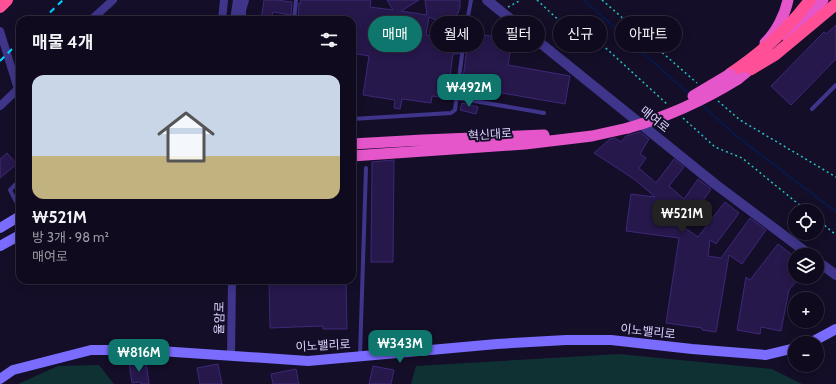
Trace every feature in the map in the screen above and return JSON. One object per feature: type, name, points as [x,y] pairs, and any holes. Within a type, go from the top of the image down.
[{"type":"highway","points":[[0,7],[7,0]]},
{"type":"highway","points":[[734,77],[770,38],[782,17],[788,0]]},
{"type":"highway","points":[[356,144],[551,135],[646,123],[679,110],[717,92],[753,58],[775,40],[810,0]]},
{"type":"highway","points":[[751,69],[793,34],[823,0]]},
{"type":"highway","points":[[734,77],[776,54],[836,4]]},
{"type":"highway","name":"혁신대로","points":[[356,156],[525,144],[592,136],[627,125]]},
{"type":"main road","points":[[0,228],[16,218]]},
{"type":"main road","points":[[0,246],[16,237]]},
{"type":"main road","points":[[822,336],[836,328]]},
{"type":"main road","name":"이노밸리로","points":[[0,379],[13,370],[51,359],[91,350],[145,350],[308,360],[497,344],[566,340],[611,340],[766,355],[788,350]]},
{"type":"street","points":[[95,16],[113,0]]},
{"type":"street","points":[[222,16],[224,0]]},
{"type":"street","points":[[235,16],[237,0]]},
{"type":"street","points":[[242,16],[245,0]]},
{"type":"street","name":"매여로","points":[[488,0],[715,184],[801,248]]},
{"type":"street","points":[[0,31],[16,79]]},
{"type":"street","points":[[0,106],[16,91]]},
{"type":"street","points":[[824,266],[836,275]]},
{"type":"street","name":"율암로","points":[[231,356],[232,284]]},
{"type":"lane","points":[[294,16],[296,0]]},
{"type":"lane","points":[[356,119],[451,113],[455,110],[471,0]]},
{"type":"lane","points":[[812,109],[836,85]]},
{"type":"lane","points":[[457,98],[544,113]]},
{"type":"lane","points":[[360,356],[366,168]]},
{"type":"lane","points":[[16,184],[10,190],[16,201]]},
{"type":"path","points":[[500,11],[521,0]]},
{"type":"path","points":[[824,225],[836,235]]},
{"type":"green space","points":[[619,354],[772,369],[802,384],[411,384],[416,366]]},
{"type":"green space","points":[[99,365],[114,384],[18,384],[58,366]]},
{"type":"building","points":[[264,0],[292,2],[291,15],[273,12],[272,16],[262,16]]},
{"type":"building","points":[[301,0],[371,0],[370,7],[393,10],[387,0],[419,0],[401,11],[427,15],[425,0],[460,0],[460,7],[455,16],[429,17],[426,35],[430,36],[430,52],[459,52],[459,54],[453,54],[447,98],[432,96],[431,103],[402,99],[400,109],[394,108],[395,100],[363,95],[369,56],[356,54],[356,16],[298,16],[299,3],[300,4]]},
{"type":"building","points":[[836,25],[836,59],[791,105],[771,86],[824,32],[826,34]]},
{"type":"building","points":[[484,35],[492,36],[492,52],[510,52],[508,65],[570,76],[565,104],[462,86],[466,52],[484,52]]},
{"type":"building","points":[[462,103],[478,107],[476,114],[460,110]]},
{"type":"building","points":[[640,132],[649,139],[640,154],[646,158],[639,168],[656,183],[674,159],[684,167],[669,186],[684,199],[698,179],[711,189],[700,205],[682,226],[698,237],[725,202],[739,213],[716,244],[710,240],[708,256],[721,258],[750,218],[766,230],[742,264],[729,255],[716,332],[702,330],[702,328],[666,323],[679,238],[626,231],[631,194],[655,197],[634,179],[594,153],[610,139],[615,138],[621,142],[626,136]]},
{"type":"building","points":[[7,153],[16,165],[0,178],[0,159]]},
{"type":"building","points":[[394,160],[393,262],[371,262],[372,162]]},
{"type":"building","points":[[778,244],[788,252],[788,284],[794,284],[788,292],[781,331],[761,327],[760,334],[737,330],[746,277],[750,280]]},
{"type":"building","points":[[269,284],[346,284],[347,329],[323,329],[323,326],[270,328]]},
{"type":"building","points":[[146,361],[149,384],[141,384],[141,382],[132,383],[129,363]]},
{"type":"building","points":[[218,364],[222,384],[200,384],[197,368]]},
{"type":"building","points":[[373,366],[394,370],[391,384],[369,384]]},
{"type":"building","points":[[296,369],[299,384],[273,384],[271,374]]},
{"type":"waterway","points":[[584,0],[690,95]]},
{"type":"waterway","points":[[701,104],[735,135],[836,212]]},
{"type":"railway","points":[[46,16],[63,0]]},
{"type":"railway","points":[[0,61],[16,45]]}]
